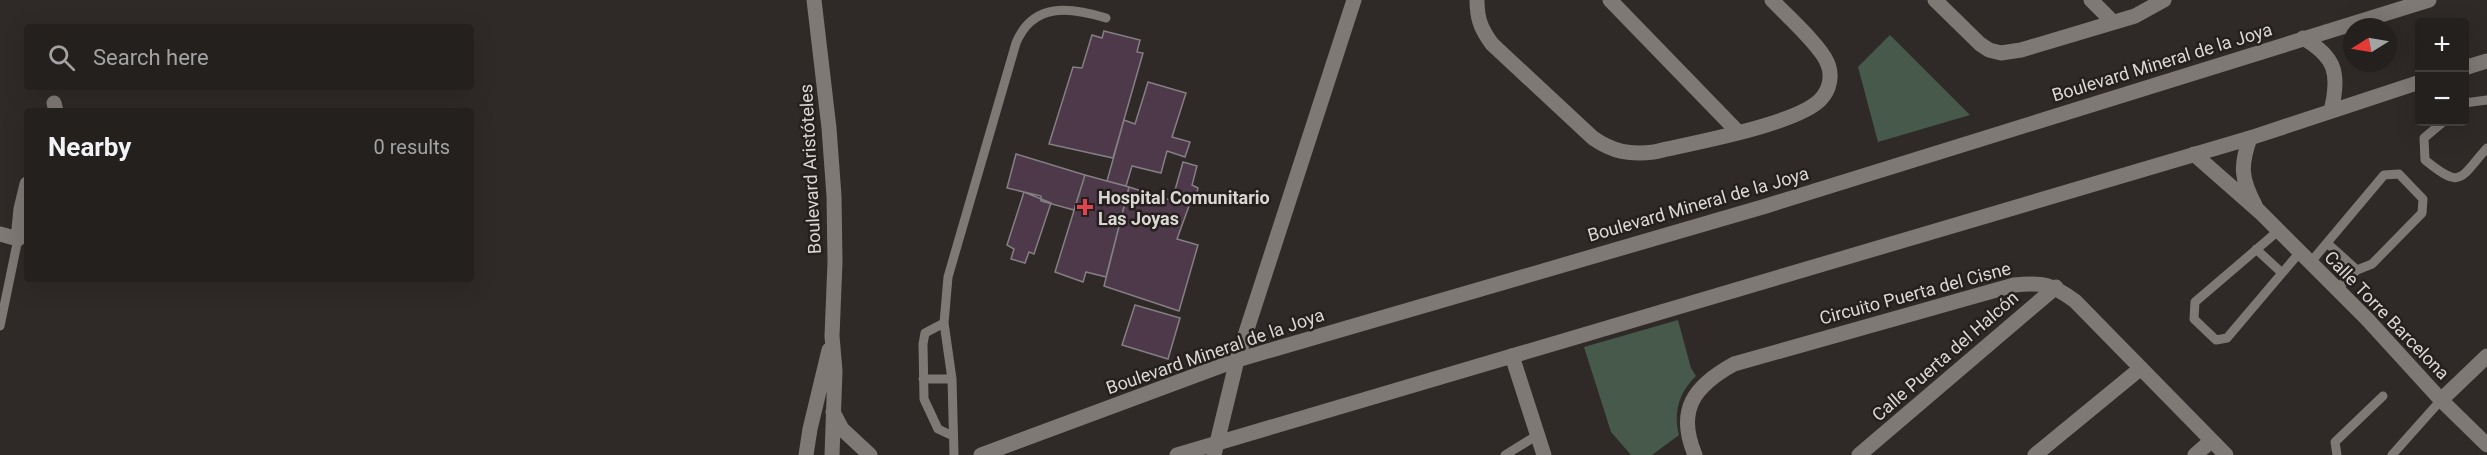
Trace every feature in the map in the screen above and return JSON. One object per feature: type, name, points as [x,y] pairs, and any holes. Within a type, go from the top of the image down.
[{"type":"street","name":"Boulevard Aristóteles","points":[[814,0],[829,128],[834,196],[835,262],[832,336],[835,371],[832,455]]},
{"type":"street","points":[[1216,448],[1237,360],[1354,0]]},
{"type":"street","points":[[1477,0],[1477,16],[1481,29],[1492,44],[1605,147],[1635,154],[1654,152],[1780,121],[1805,110],[1820,100],[1828,89],[1831,78],[1827,62],[1772,0]]},
{"type":"street","points":[[1610,0],[1738,132]]},
{"type":"street","points":[[1935,0],[1965,32],[1989,50],[2001,53],[2021,50],[2135,16],[2164,0]]},
{"type":"street","points":[[2091,0],[2113,22]]},
{"type":"street","name":"Boulevard Mineral de la Joya","points":[[981,455],[1237,360],[1766,206],[2303,38],[2398,5],[2429,0]]},
{"type":"street","points":[[2303,38],[2321,49],[2333,67],[2335,83],[2331,111]]},
{"type":"street","points":[[2469,66],[2487,61]]},
{"type":"street","points":[[1177,455],[1216,448],[1512,356],[2250,138],[2415,84]]},
{"type":"street","name":"Calle Torre Barcelona","points":[[2250,138],[2244,156],[2244,182],[2260,213]]},
{"type":"street","name":"Calle Torre Barcelona","points":[[2194,154],[2260,213],[2337,289],[2441,400],[2487,445]]},
{"type":"street","points":[[0,234],[18,239],[24,196]]},
{"type":"street","name":"Circuito Puerta del Cisne","points":[[1695,455],[1686,425],[1689,406],[1711,376],[1734,364],[2014,285],[2056,287]]},
{"type":"street","points":[[2056,287],[2141,368],[2226,455]]},
{"type":"street","name":"Calle Puerta del Halcón","points":[[1859,455],[2056,287]]},
{"type":"street","name":"Boulevard Aristóteles","points":[[806,455],[832,336]]},
{"type":"street","points":[[1512,356],[1544,455]]},
{"type":"street","points":[[2441,400],[2487,356]]},
{"type":"street","points":[[2035,455],[2141,368]]},
{"type":"street","points":[[832,411],[842,429],[870,455]]},
{"type":"street","points":[[2195,455],[2211,441]]},
{"type":"lane","points":[[954,455],[952,379],[944,323],[948,277],[965,213],[1021,32],[1039,14],[1079,10],[1106,18]]},
{"type":"lane","points":[[2469,102],[2487,100]]},
{"type":"lane","points":[[2438,126],[2424,138],[2425,160],[2446,177],[2453,179],[2462,176],[2487,147]]},
{"type":"lane","points":[[2278,231],[2195,302],[2194,319],[2216,340],[2227,338],[2282,273],[2327,243],[2384,176],[2399,174],[2422,199],[2422,213],[2372,264],[2357,270],[2337,289]]},
{"type":"lane","points":[[0,326],[18,239]]},
{"type":"lane","points":[[2327,243],[2357,270]]},
{"type":"lane","points":[[2256,249],[2282,273]]},
{"type":"lane","points":[[944,323],[925,333],[924,399],[938,429],[952,436]]},
{"type":"lane","points":[[923,379],[952,379]]},
{"type":"lane","points":[[2337,455],[2335,442],[2383,396]]},
{"type":"lane","points":[[2392,455],[2441,400]]},
{"type":"lane","points":[[1505,455],[1536,436]]},
{"type":"green space","points":[[1890,35],[1970,115],[1878,142],[1858,67]]},
{"type":"green space","points":[[1678,320],[1691,368],[1696,376],[1685,389],[1679,403],[1677,427],[1679,435],[1652,455],[1631,455],[1611,432],[1584,347]]},
{"type":"building","points":[[1104,31],[1140,40],[1137,52],[1143,53],[1113,158],[1049,144],[1073,67],[1082,68],[1092,35],[1102,38]]},
{"type":"building","points":[[1148,82],[1186,93],[1172,137],[1190,142],[1185,157],[1167,151],[1161,173],[1132,166],[1126,186],[1107,181],[1124,120],[1135,124]]},
{"type":"building","points":[[1016,154],[1085,175],[1074,210],[1041,201],[1041,196],[1007,188]]},
{"type":"building","points":[[1183,162],[1197,166],[1192,185],[1198,188],[1196,198],[1175,190]]},
{"type":"building","points":[[1085,175],[1129,187],[1106,277],[1086,272],[1083,282],[1055,272]]},
{"type":"building","points":[[1129,187],[1189,206],[1177,239],[1198,245],[1179,311],[1104,286]]},
{"type":"building","points":[[1024,192],[1051,203],[1034,254],[1029,252],[1025,263],[1011,259],[1014,249],[1007,245]]},
{"type":"building","points":[[1135,305],[1180,318],[1168,359],[1122,345]]},
{"type":"place","name":"Hospital Comunitario Las Joyas","points":[[1085,207]]}]
